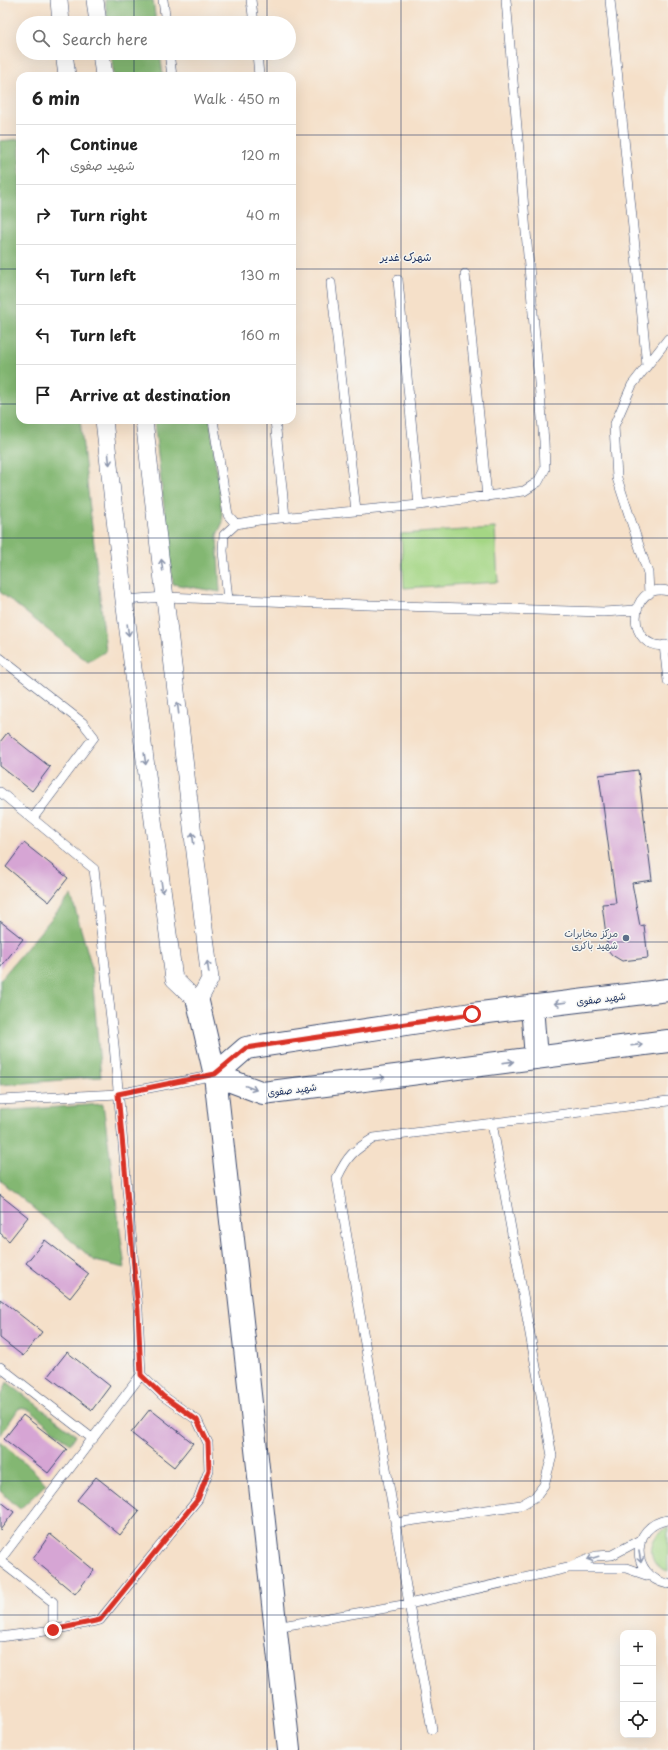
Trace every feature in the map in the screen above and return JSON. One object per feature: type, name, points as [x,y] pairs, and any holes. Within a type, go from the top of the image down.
[{"type":"street","points":[[59,0],[60,16]]},
{"type":"street","points":[[95,0],[97,16]]},
{"type":"street","points":[[65,60],[66,72]]},
{"type":"street","points":[[102,60],[103,72]]},
{"type":"street","points":[[104,424],[124,600],[174,979],[198,1002],[215,1074],[289,1750]]},
{"type":"street","points":[[144,424],[210,979],[198,1002]]},
{"type":"street","name":"شهید صفوی","points":[[668,990],[472,1014],[246,1048],[215,1074],[263,1093],[668,1041]]},
{"type":"street","points":[[532,1006],[536,1058]]},
{"type":"lane","points":[[163,0],[165,16]]},
{"type":"lane","points":[[252,0],[253,16]]},
{"type":"lane","points":[[228,600],[223,551],[224,535],[236,524],[285,517],[419,505],[524,491],[538,482],[545,469],[526,222],[506,0]]},
{"type":"lane","points":[[610,0],[647,366]]},
{"type":"lane","points":[[170,60],[171,72]]},
{"type":"lane","points":[[258,60],[259,72]]},
{"type":"lane","points":[[465,274],[487,497]]},
{"type":"lane","points":[[398,280],[419,505]]},
{"type":"lane","points":[[331,283],[356,511]]},
{"type":"lane","points":[[649,594],[648,573],[617,478],[614,426],[632,385],[668,340]]},
{"type":"lane","points":[[214,424],[228,515],[236,524]]},
{"type":"lane","points":[[275,424],[285,517]]},
{"type":"lane","points":[[668,591],[657,591],[649,594],[639,603],[635,618],[637,627],[647,641],[655,644],[666,645],[668,681]]},
{"type":"lane","points":[[124,600],[165,597],[603,612],[636,610]]},
{"type":"lane","points":[[0,658],[83,723],[94,737],[33,818]]},
{"type":"lane","points":[[0,792],[94,869],[118,1094],[138,1310],[141,1375],[0,1561],[53,1602],[53,1630]]},
{"type":"lane","points":[[0,1100],[118,1094],[215,1074]]},
{"type":"lane","points":[[432,1729],[395,1523],[337,1178],[353,1151],[374,1138],[668,1101]]},
{"type":"lane","points":[[395,1523],[521,1505],[535,1496],[544,1485],[552,1456],[492,1123]]},
{"type":"lane","points":[[0,1367],[93,1439]]},
{"type":"lane","points":[[0,1636],[53,1630],[100,1620],[198,1499],[209,1470],[208,1443],[197,1420],[163,1396],[141,1375]]},
{"type":"lane","points":[[650,1577],[643,1569],[639,1549],[642,1539],[648,1530],[656,1523],[667,1520]]},
{"type":"lane","points":[[275,1627],[409,1604],[568,1568],[596,1556],[612,1555],[642,1539]]},
{"type":"lane","points":[[568,1568],[626,1568],[659,1582],[668,1584]]},
{"type":"green space","points":[[105,0],[153,0],[155,16],[107,16]]},
{"type":"green space","points":[[112,60],[161,60],[162,72],[113,72]]},
{"type":"green space","points":[[16,139],[16,424],[80,424],[106,651],[88,662],[0,592],[0,141]]},
{"type":"green space","points":[[154,424],[211,424],[223,522],[217,535],[220,592],[173,584]]},
{"type":"green space","points":[[495,528],[498,582],[404,588],[401,534]]},
{"type":"green space","points":[[71,895],[91,964],[101,1077],[0,1085],[0,980]]},
{"type":"green space","points":[[103,1104],[125,1268],[95,1261],[0,1180],[0,1111]]},
{"type":"green space","points":[[7,1382],[76,1435],[70,1444],[30,1410],[19,1408],[0,1436],[0,1398]]},
{"type":"green space","points":[[0,1441],[35,1472],[46,1484],[20,1509],[0,1491]]},
{"type":"green space","points":[[668,1528],[668,1571],[655,1563],[652,1557],[652,1550],[656,1537]]},
{"type":"building","points":[[7,733],[50,767],[32,791],[0,766],[0,742]]},
{"type":"building","points":[[638,770],[652,880],[632,883],[640,926],[644,925],[648,958],[622,961],[612,955],[608,950],[602,904],[616,903],[599,775]]},
{"type":"building","points":[[24,843],[68,878],[49,902],[6,867]]},
{"type":"building","points":[[0,921],[23,939],[0,968]]},
{"type":"building","points":[[0,1195],[28,1217],[9,1241],[0,1233]]},
{"type":"building","points":[[45,1240],[89,1274],[70,1298],[26,1263]]},
{"type":"building","points":[[0,1299],[42,1332],[23,1356],[0,1338]]},
{"type":"building","points":[[67,1352],[110,1386],[92,1410],[48,1376]]},
{"type":"building","points":[[150,1409],[193,1443],[174,1467],[131,1433]]},
{"type":"building","points":[[23,1415],[67,1449],[48,1473],[4,1439]]},
{"type":"building","points":[[96,1477],[139,1511],[120,1535],[77,1500]]},
{"type":"building","points":[[0,1501],[14,1512],[0,1530]]},
{"type":"building","points":[[50,1534],[94,1570],[75,1594],[33,1559]]},
{"type":"place","name":"مرکز مخابرات شهید باکری","points":[[626,938]]},
{"type":"district","name":"شهرک غدیر","points":[[406,256]]},
{"type":"route","points":[[53,1630],[100,1620],[198,1499],[209,1470],[208,1443],[197,1420],[163,1396],[141,1375],[138,1310],[118,1094],[215,1074],[246,1048],[472,1014]]}]
